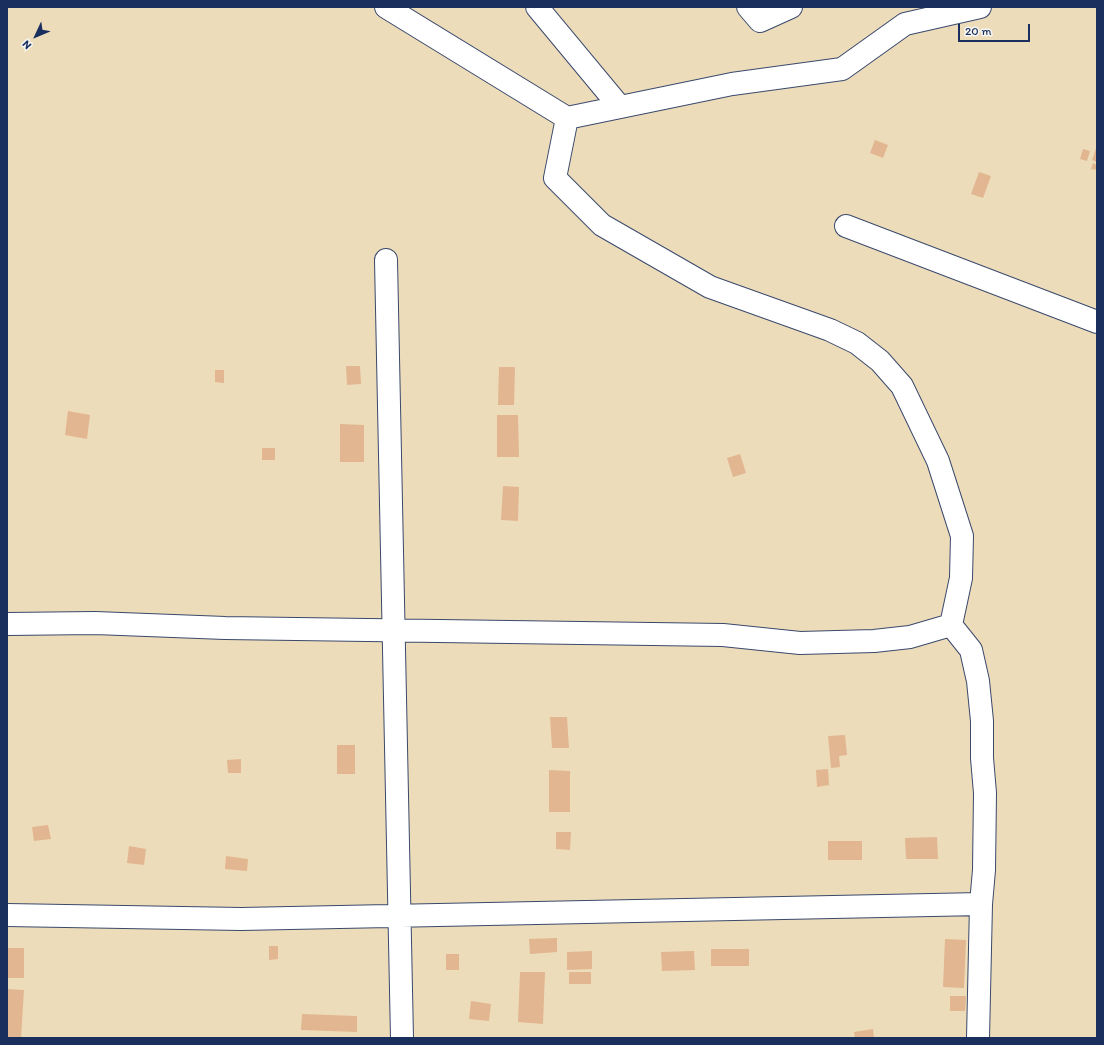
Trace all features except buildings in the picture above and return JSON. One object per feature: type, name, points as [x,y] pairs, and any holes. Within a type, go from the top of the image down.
[{"type":"street","points":[[386,7],[567,118],[732,84],[842,69],[905,24],[980,7]]},
{"type":"street","points":[[537,7],[620,107]]},
{"type":"street","points":[[748,7],[760,21],[791,7]]},
{"type":"street","points":[[567,118],[555,178],[602,225],[710,287],[830,330],[857,343],[880,361],[902,386],[938,460],[962,536],[961,578],[951,625]]},
{"type":"street","points":[[846,226],[1097,322]]},
{"type":"street","points":[[386,260],[402,1038]]},
{"type":"street","points":[[7,624],[95,623],[225,628],[723,635],[800,643],[874,641],[903,638],[951,625]]},
{"type":"street","points":[[951,625],[971,650],[978,681],[982,721],[982,758],[985,793],[978,1038]]},
{"type":"street","points":[[7,915],[241,919],[981,904]]}]
